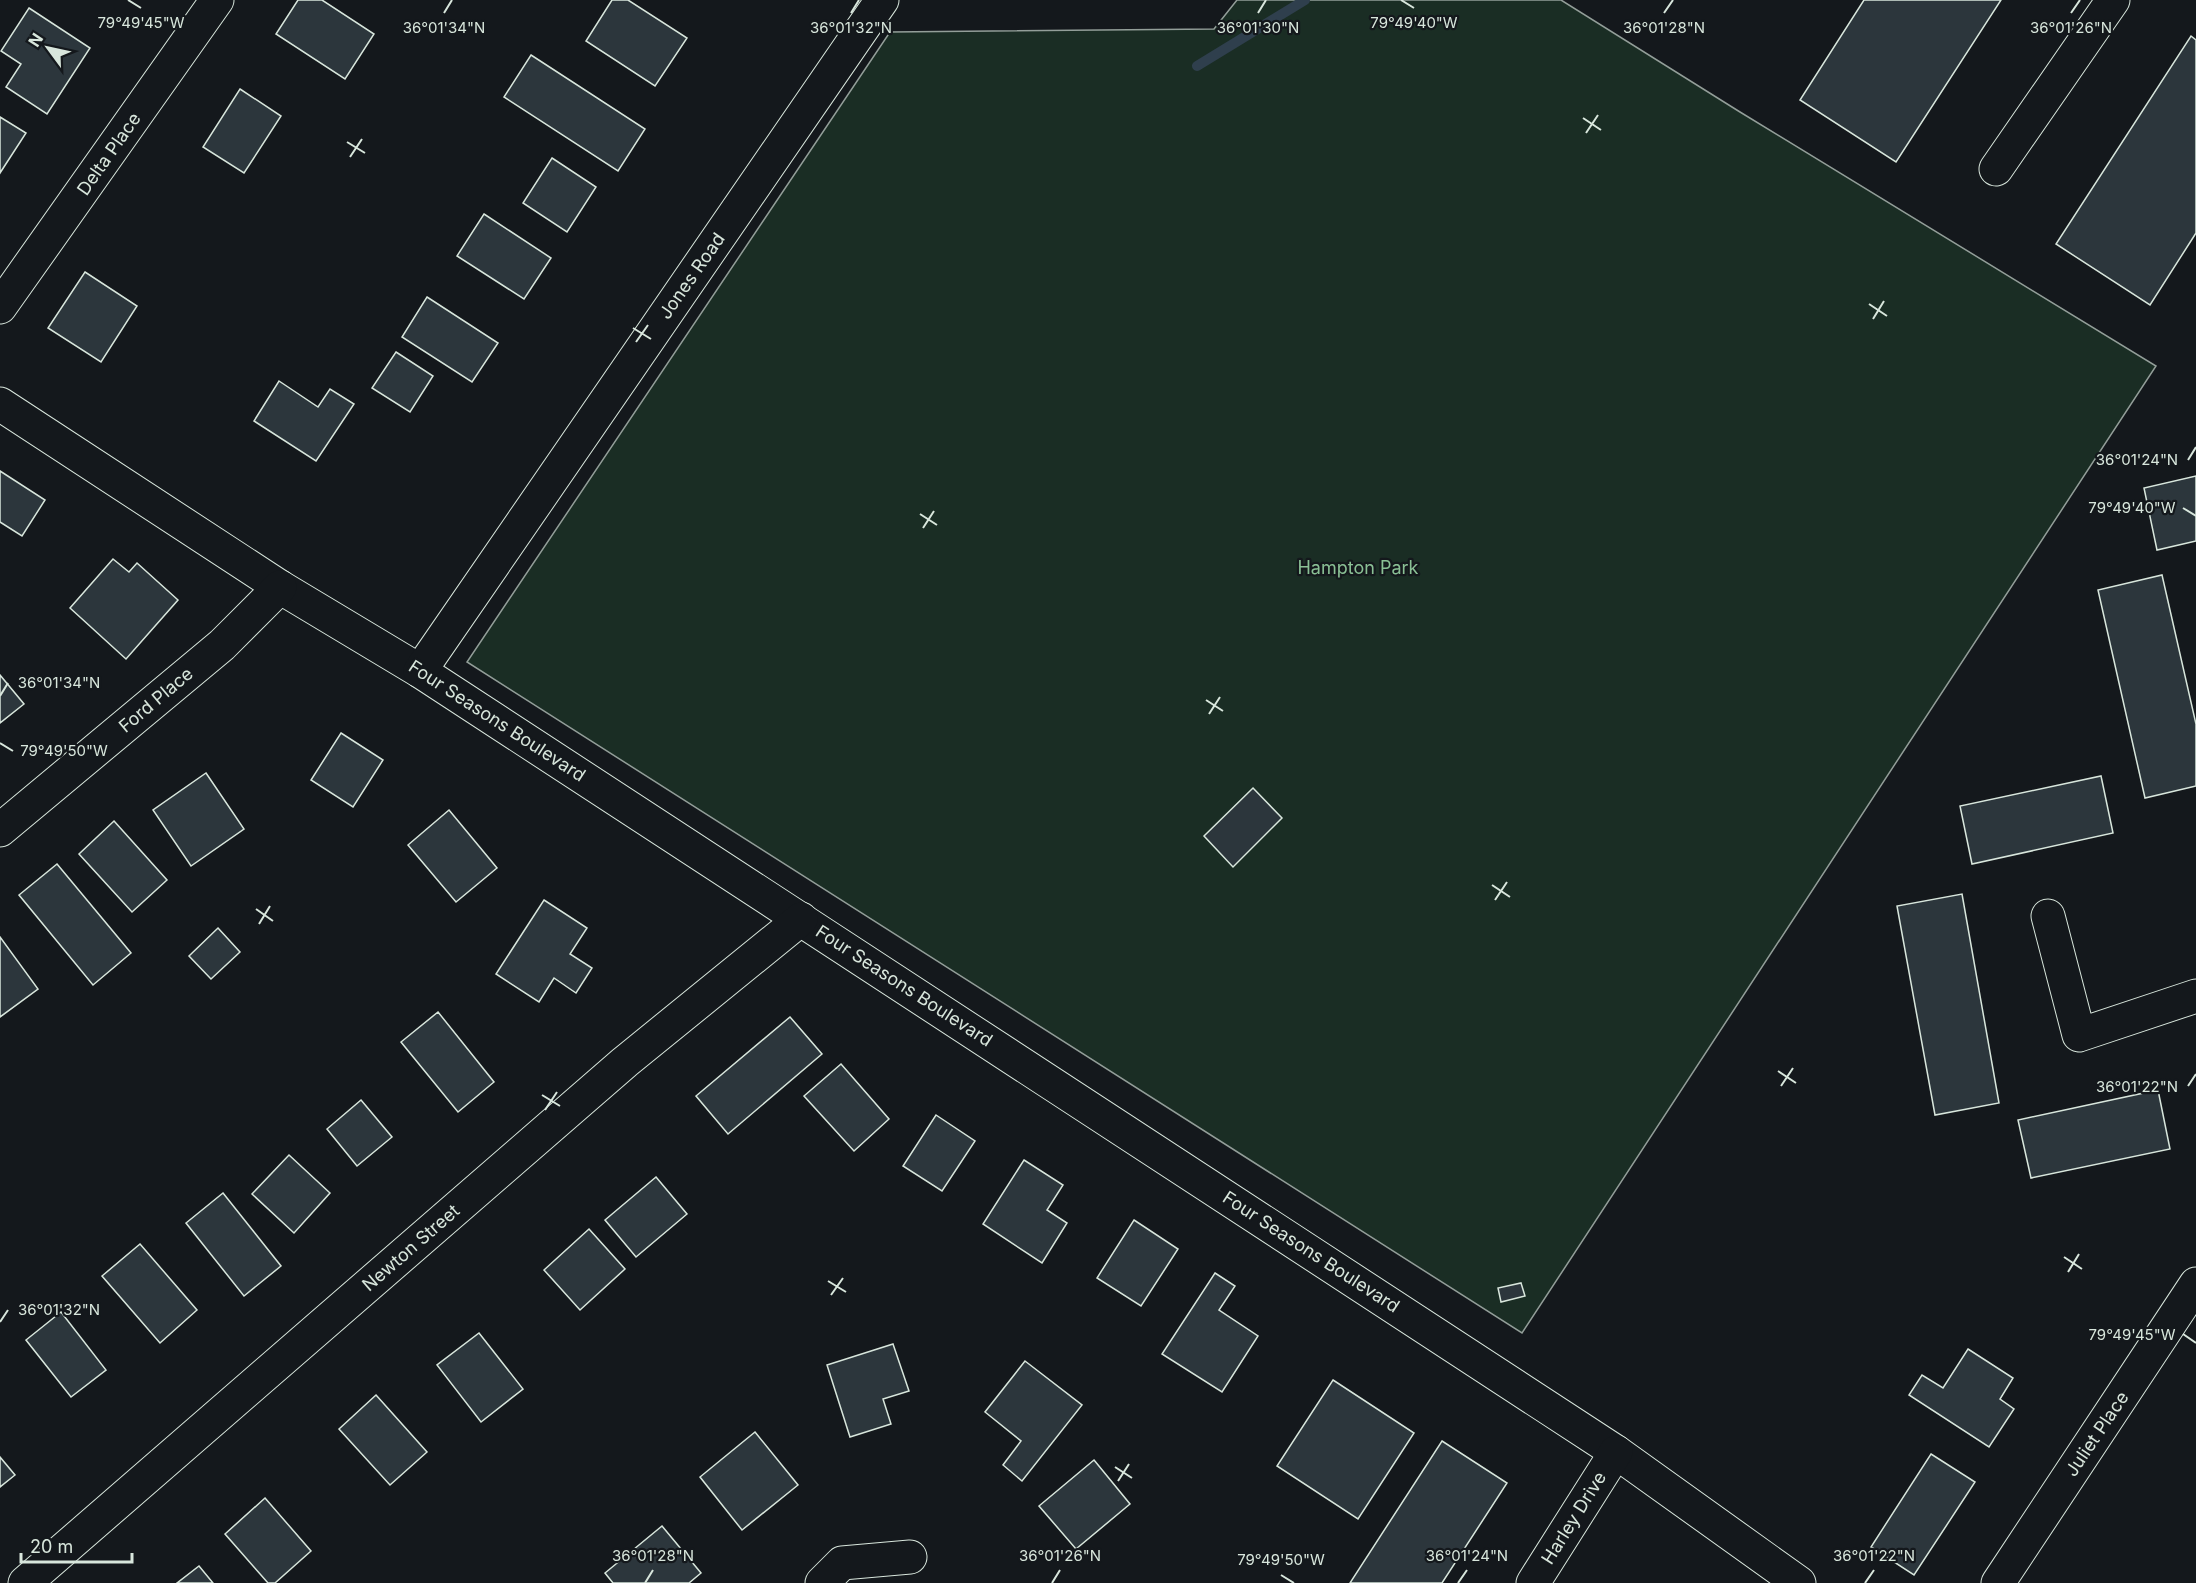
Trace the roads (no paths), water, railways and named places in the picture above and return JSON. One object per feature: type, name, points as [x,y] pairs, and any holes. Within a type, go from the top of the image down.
[{"type":"street","name":"Delta Place","points":[[0,307],[217,0]]},
{"type":"street","name":"Jones Road","points":[[420,671],[882,0]]},
{"type":"street","points":[[1996,169],[2113,0]]},
{"type":"street","name":"Four Seasons Boulevard","points":[[0,404],[280,587],[420,671],[1616,1452],[1799,1583]]},
{"type":"street","name":"Ford Place","points":[[0,830],[222,645],[280,587]]},
{"type":"street","points":[[2048,916],[2079,1035],[2196,996]]},
{"type":"street","name":"Newton Street","points":[[25,1583],[625,1062],[801,919]]},
{"type":"street","name":"Juliet Place","points":[[1998,1583],[2196,1284]]},
{"type":"street","name":"Harley Drive","points":[[1533,1583],[1616,1452]]},
{"type":"street","points":[[822,1583],[842,1563],[910,1557]]},
{"type":"waterway","points":[[1197,66],[1305,0]]},
{"type":"park label","name":"Hampton Park","points":[[1358,568]]}]
